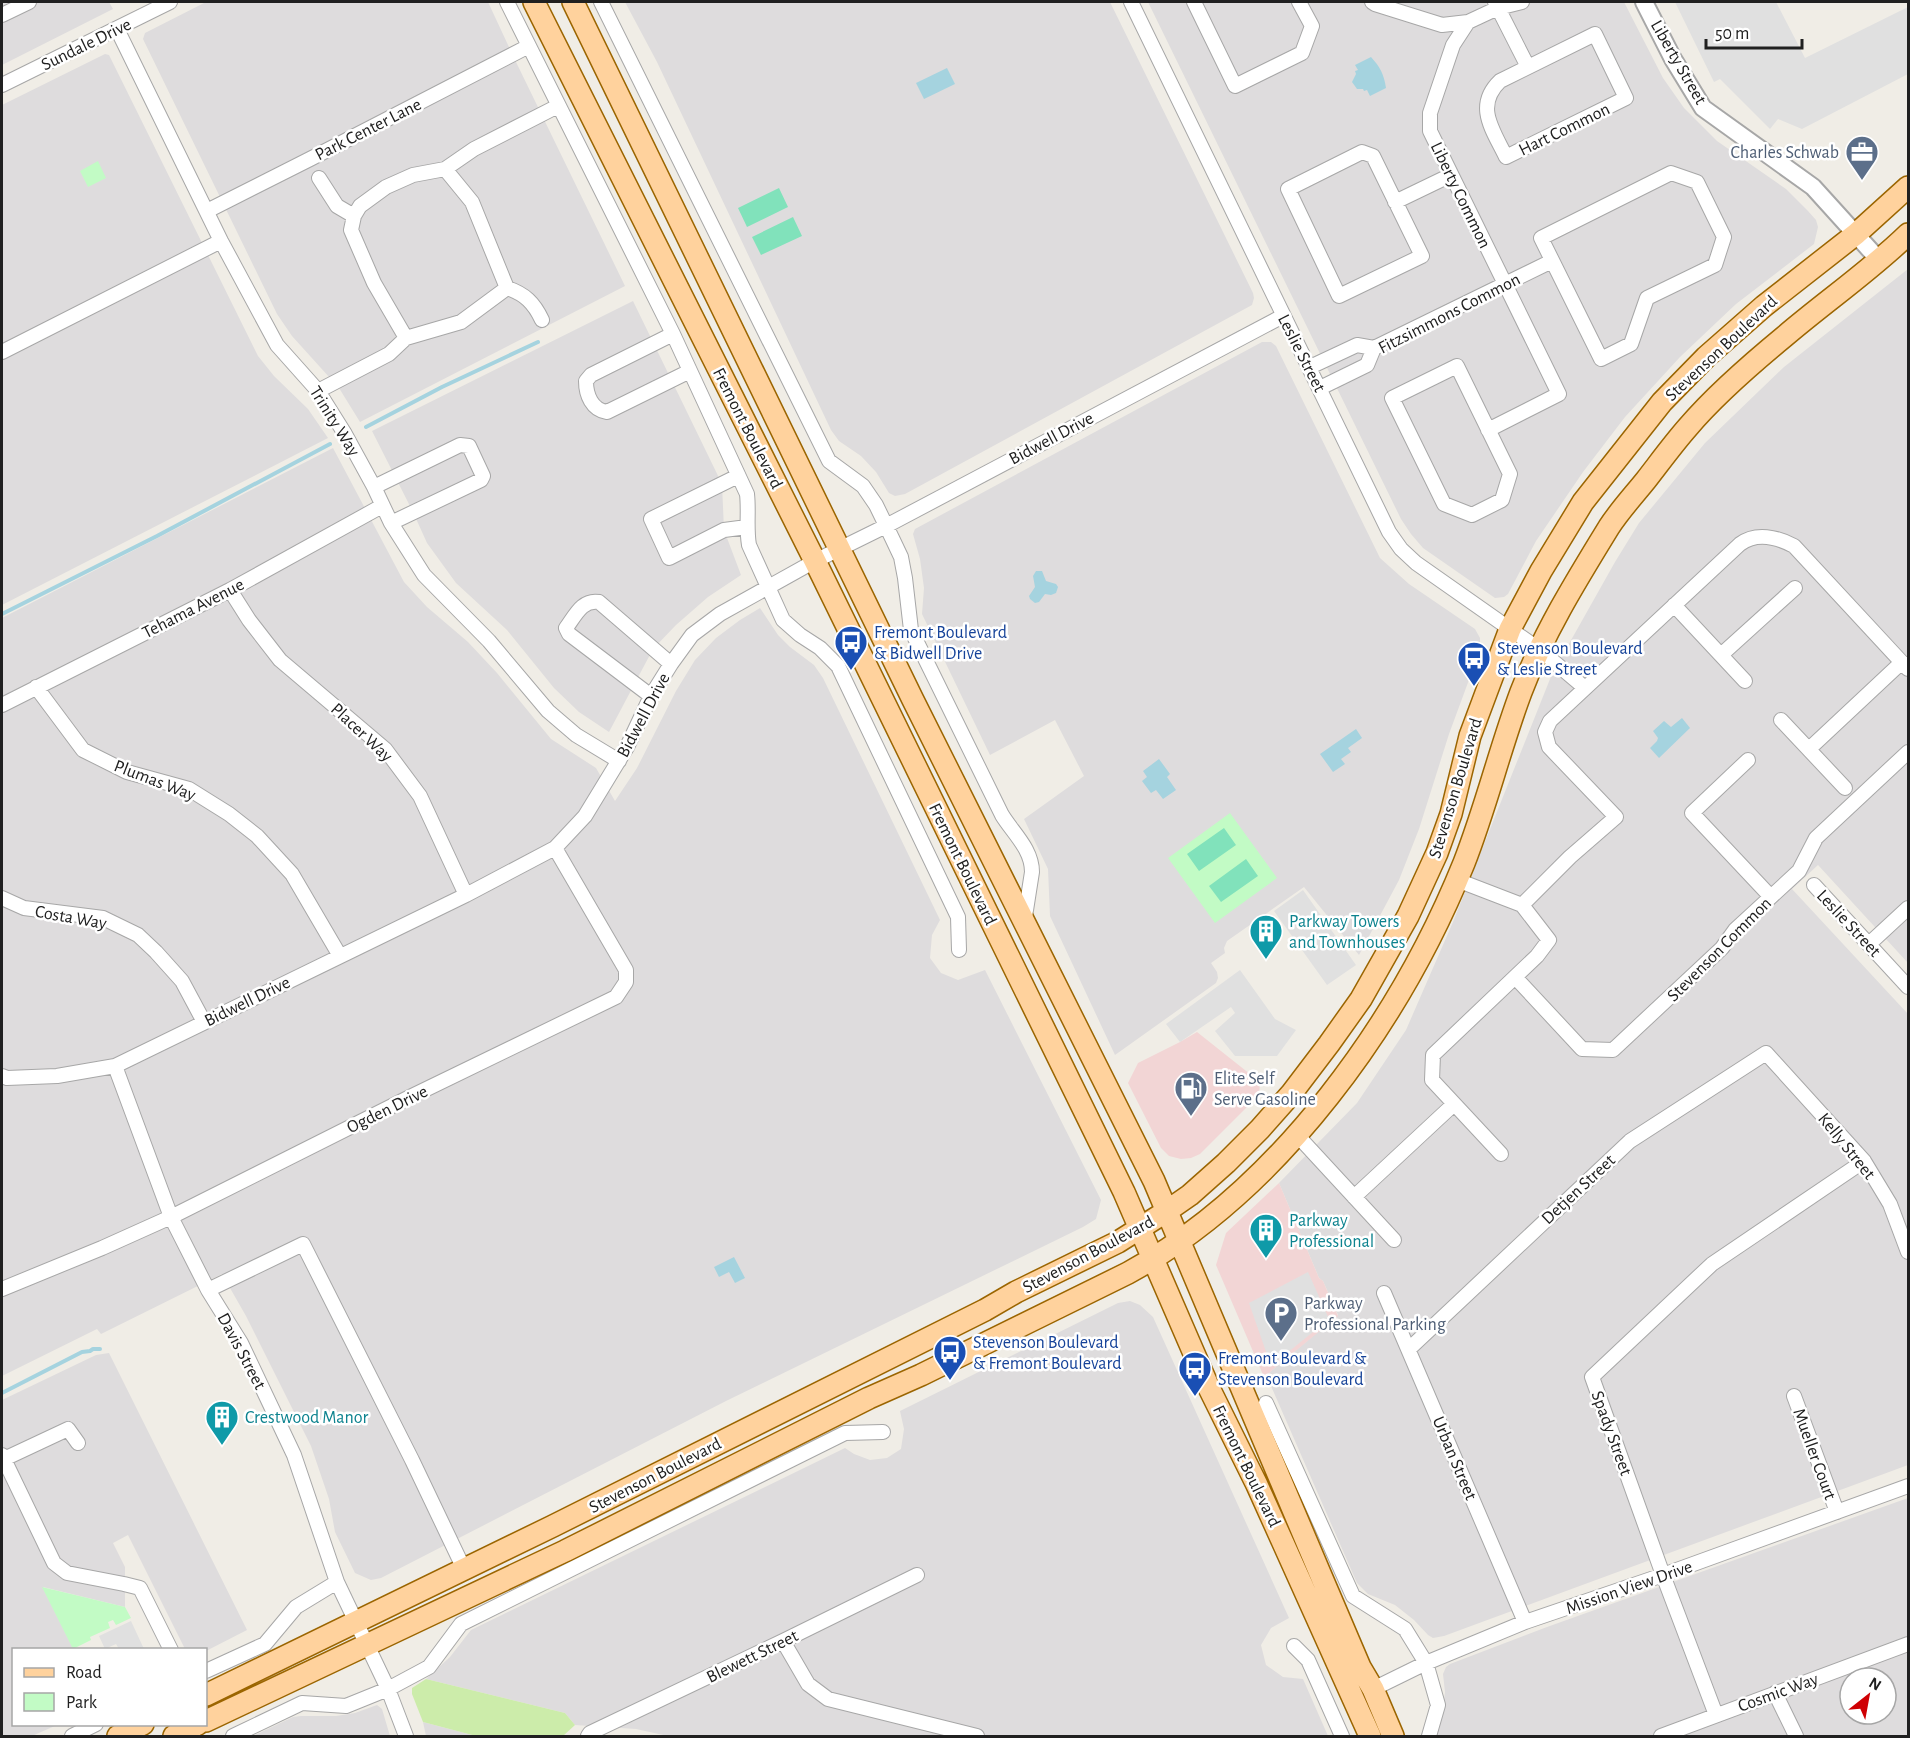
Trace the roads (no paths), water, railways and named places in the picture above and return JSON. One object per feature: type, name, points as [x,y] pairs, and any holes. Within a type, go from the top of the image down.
[{"type":"main road","name":"Fremont Boulevard","points":[[534,2],[815,561],[1125,1192],[1209,1388],[1257,1485],[1370,1737]]},
{"type":"main road","name":"Fremont Boulevard","points":[[573,2],[1024,923],[1126,1125],[1167,1212],[1317,1568],[1393,1737]]},
{"type":"main road","name":"Stevenson Boulevard","points":[[207,1695],[975,1315],[1141,1229],[1190,1195],[1255,1134],[1287,1098],[1337,1034],[1382,964],[1408,916],[1439,846],[1451,814],[1470,736],[1510,629],[1541,571],[1583,502],[1662,402],[1706,357],[1764,306],[1856,234],[1908,187]]},
{"type":"main road","name":"Stevenson Boulevard","points":[[207,1721],[565,1551],[721,1471],[1154,1259],[1179,1242],[1233,1198],[1297,1135],[1339,1082],[1386,1014],[1418,962],[1457,880],[1478,824],[1516,705],[1540,650],[1572,589],[1612,523],[1689,426],[1730,383],[1787,334],[1880,261],[1908,234]]},
{"type":"main road","name":"Mission View Drive","points":[[1354,1699],[1373,1689]]},
{"type":"main road","points":[[118,1737],[141,1726]]},
{"type":"main road","points":[[174,1737],[196,1726]]},
{"type":"street","points":[[2,15],[29,2]]},
{"type":"street","name":"Sundale Drive","points":[[2,86],[170,2]]},
{"type":"street","name":"Fremont Boulevard","points":[[507,2],[673,334],[747,494],[749,544],[767,587],[783,620],[820,648],[838,666],[957,918],[959,950]]},
{"type":"street","name":"Fremont Boulevard","points":[[601,2],[829,461],[863,486],[876,505],[901,557],[911,630],[1004,819],[1017,835],[1031,863],[1032,872],[1024,923]]},
{"type":"street","name":"Leslie Street","points":[[1131,2],[1389,532],[1401,549],[1425,570],[1540,650]]},
{"type":"street","points":[[1194,2],[1235,86],[1302,53],[1312,26],[1299,2]]},
{"type":"street","points":[[1372,2],[1443,26],[1468,22],[1500,4],[1522,2]]},
{"type":"street","name":"Liberty Street","points":[[1644,2],[1673,59],[1703,108],[1813,187],[1880,261]]},
{"type":"street","points":[[1500,4],[1528,67]]},
{"type":"street","name":"Liberty Common","points":[[1468,22],[1453,45],[1430,113],[1430,131],[1559,394],[1488,430]]},
{"type":"street","name":"Trinity Way","points":[[117,29],[221,241],[277,345],[318,391],[375,487],[391,523],[424,575],[489,641],[548,711],[576,735],[619,761]]},
{"type":"street","name":"Hart Common","points":[[1595,34],[1626,98],[1506,157],[1488,119],[1486,108],[1493,88],[1500,81],[1528,67],[1595,34]]},
{"type":"street","name":"Park Center Lane","points":[[207,211],[529,46]]},
{"type":"street","points":[[406,338],[374,284],[351,230],[354,216],[360,206],[386,187],[413,176],[445,169],[474,149],[558,106]]},
{"type":"street","points":[[1362,152],[1373,156],[1395,202],[1422,256],[1339,296],[1288,189],[1362,152]]},
{"type":"street","points":[[445,169],[472,202],[507,288],[520,293],[535,305],[542,320]]},
{"type":"street","points":[[1671,173],[1697,182],[1724,237],[1715,265],[1647,298],[1631,344],[1601,358],[1552,261],[1541,238],[1671,173]]},
{"type":"street","points":[[1395,202],[1451,175]]},
{"type":"street","points":[[319,178],[337,206],[354,216]]},
{"type":"street","points":[[2,352],[221,241]]},
{"type":"street","name":"Fitzsimmons Common","points":[[1320,388],[1367,365],[1374,348],[1552,261]]},
{"type":"street","points":[[318,391],[389,354],[406,338],[461,321],[507,288]]},
{"type":"street","name":"Bidwell Drive","points":[[2,1076],[7,1078],[57,1076],[115,1066],[466,895],[555,848],[585,816],[619,761],[651,696],[670,664],[692,635],[720,614],[815,561],[886,526],[1283,316]]},
{"type":"street","points":[[673,334],[591,375],[586,381],[588,396],[598,409],[607,412],[690,371]]},
{"type":"street","points":[[1310,367],[1357,345],[1374,348]]},
{"type":"street","points":[[1457,366],[1488,430],[1510,474],[1502,500],[1472,515],[1444,504],[1392,398],[1457,366]]},
{"type":"street","points":[[375,487],[460,445],[469,446],[483,476],[481,480],[391,523]]},
{"type":"street","points":[[738,476],[651,519],[669,558],[724,530],[747,527]]},
{"type":"street","name":"Tehama Avenue","points":[[2,705],[230,590],[382,506]]},
{"type":"street","points":[[1522,905],[1570,857],[1616,817],[1549,747],[1545,732],[1550,721],[1743,541],[1754,537],[1779,538],[1794,546],[1905,666],[1809,749]]},
{"type":"street","points":[[1721,656],[1795,588]]},
{"type":"street","name":"Placer Way","points":[[230,590],[279,660],[385,749],[420,796],[466,895]]},
{"type":"street","points":[[651,696],[569,634],[566,628],[585,603],[599,602],[670,664]]},
{"type":"street","points":[[1674,605],[1745,681]]},
{"type":"street","points":[[1540,650],[1585,688]]},
{"type":"street","name":"Plumas Way","points":[[36,687],[83,750],[127,772],[189,789],[229,814],[257,836],[292,874],[340,956]]},
{"type":"street","points":[[1781,720],[1845,788]]},
{"type":"street","name":"Stevenson Common","points":[[1515,977],[1582,1049],[1613,1050],[1722,948],[1735,930],[1799,871],[1816,838],[1908,752]]},
{"type":"street","points":[[1748,760],[1692,813],[1771,897]]},
{"type":"street","name":"Ogden Drive","points":[[2,1289],[171,1217],[616,997],[626,982],[626,970],[555,848]]},
{"type":"street","points":[[1457,880],[1522,905],[1549,940],[1537,956],[1432,1054],[1432,1080],[1501,1154]]},
{"type":"street","name":"Leslie Street","points":[[1814,885],[1908,987]]},
{"type":"street","name":"Costa Way","points":[[2,898],[24,908],[103,918],[138,935],[182,981],[204,1022]]},
{"type":"street","points":[[1869,944],[1908,908]]},
{"type":"street","name":"Kelly Street","points":[[1766,1053],[1864,1161],[1890,1204],[1908,1252]]},
{"type":"street","name":"Detjen Street","points":[[1408,1349],[1630,1141],[1766,1053]]},
{"type":"street","name":"Davis Street","points":[[115,1066],[171,1217],[208,1290],[241,1343],[294,1455],[337,1582],[388,1689],[406,1737]]},
{"type":"street","points":[[1354,1197],[1454,1104]]},
{"type":"street","points":[[1297,1135],[1394,1240]]},
{"type":"street","name":"Spady Street","points":[[1716,1715],[1592,1377],[1712,1264],[1864,1161]]},
{"type":"street","points":[[208,1290],[303,1244],[464,1569]]},
{"type":"street","name":"Urban Street","points":[[1384,1293],[1525,1622]]},
{"type":"street","name":"Mueller Court","points":[[1794,1396],[1837,1512]]},
{"type":"street","points":[[1266,1403],[1353,1596],[1405,1629],[1426,1664],[1438,1705],[1429,1737]]},
{"type":"street","points":[[78,1443],[68,1429],[3,1457],[54,1563],[67,1573],[140,1588],[170,1648]]},
{"type":"street","points":[[233,1737],[302,1703],[346,1706],[388,1689],[429,1667],[461,1624],[844,1433],[883,1432]]},
{"type":"street","name":"Mission View Drive","points":[[1373,1689],[1525,1622],[1663,1575],[1908,1486]]},
{"type":"street","name":"Blewett Street","points":[[588,1737],[590,1734],[917,1575]]},
{"type":"street","points":[[207,1671],[265,1644],[296,1607],[337,1582]]},
{"type":"street","points":[[783,1641],[808,1684],[828,1699],[977,1737]]},
{"type":"street","name":"Cosmic Way","points":[[1661,1737],[1908,1644]]},
{"type":"street","points":[[1294,1646],[1308,1660],[1342,1737]]},
{"type":"street","points":[[1775,1693],[1796,1737]]},
{"type":"street","points":[[72,1737],[94,1726]]},
{"type":"water","points":[[1371,57],[1381,71],[1386,88],[1370,96],[1367,90],[1357,89],[1352,82],[1355,71],[1358,70],[1355,65]]},
{"type":"water","points":[[947,68],[955,84],[924,99],[916,83]]},
{"type":"water","points":[[1036,571],[1042,571],[1046,581],[1058,587],[1056,593],[1045,594],[1039,602],[1035,603],[1029,596],[1035,587],[1033,576]]},
{"type":"water","points":[[1682,718],[1690,728],[1659,758],[1650,748],[1658,738],[1653,731],[1664,721],[1671,727]]},
{"type":"water","points":[[1356,729],[1362,738],[1348,748],[1351,752],[1341,759],[1345,764],[1333,772],[1320,754]]},
{"type":"water","points":[[1159,759],[1170,774],[1167,777],[1176,790],[1163,799],[1156,790],[1151,793],[1142,781],[1147,777],[1143,771]]},
{"type":"water","points":[[734,1257],[745,1278],[735,1283],[729,1272],[719,1277],[714,1267]]},
{"type":"waterway","points":[[366,427],[442,387],[538,342]]},
{"type":"waterway","points":[[2,614],[157,536],[330,444]]},
{"type":"waterway","points":[[2,1393],[82,1352],[100,1349]]},
{"type":"place","name":"Charles Schwab","points":[[1862,181]]},
{"type":"place","name":"Fremont Boulevard & Bidwell Drive","points":[[851,671]]},
{"type":"place","name":"Stevenson Boulevard & Leslie Street","points":[[1474,687]]},
{"type":"place","name":"Parkway Towers and Townhouses","points":[[1266,960]]},
{"type":"place","name":"Elite Self Serve Gasoline","points":[[1191,1117]]},
{"type":"place","name":"Parkway Professional","points":[[1266,1259]]},
{"type":"place","name":"Parkway Professional Parking","points":[[1281,1342]]},
{"type":"place","name":"Stevenson Boulevard & Fremont Boulevard","points":[[950,1381]]},
{"type":"place","name":"Fremont Boulevard & Stevenson Boulevard","points":[[1195,1397]]},
{"type":"place","name":"Crestwood Manor","points":[[222,1446]]}]
